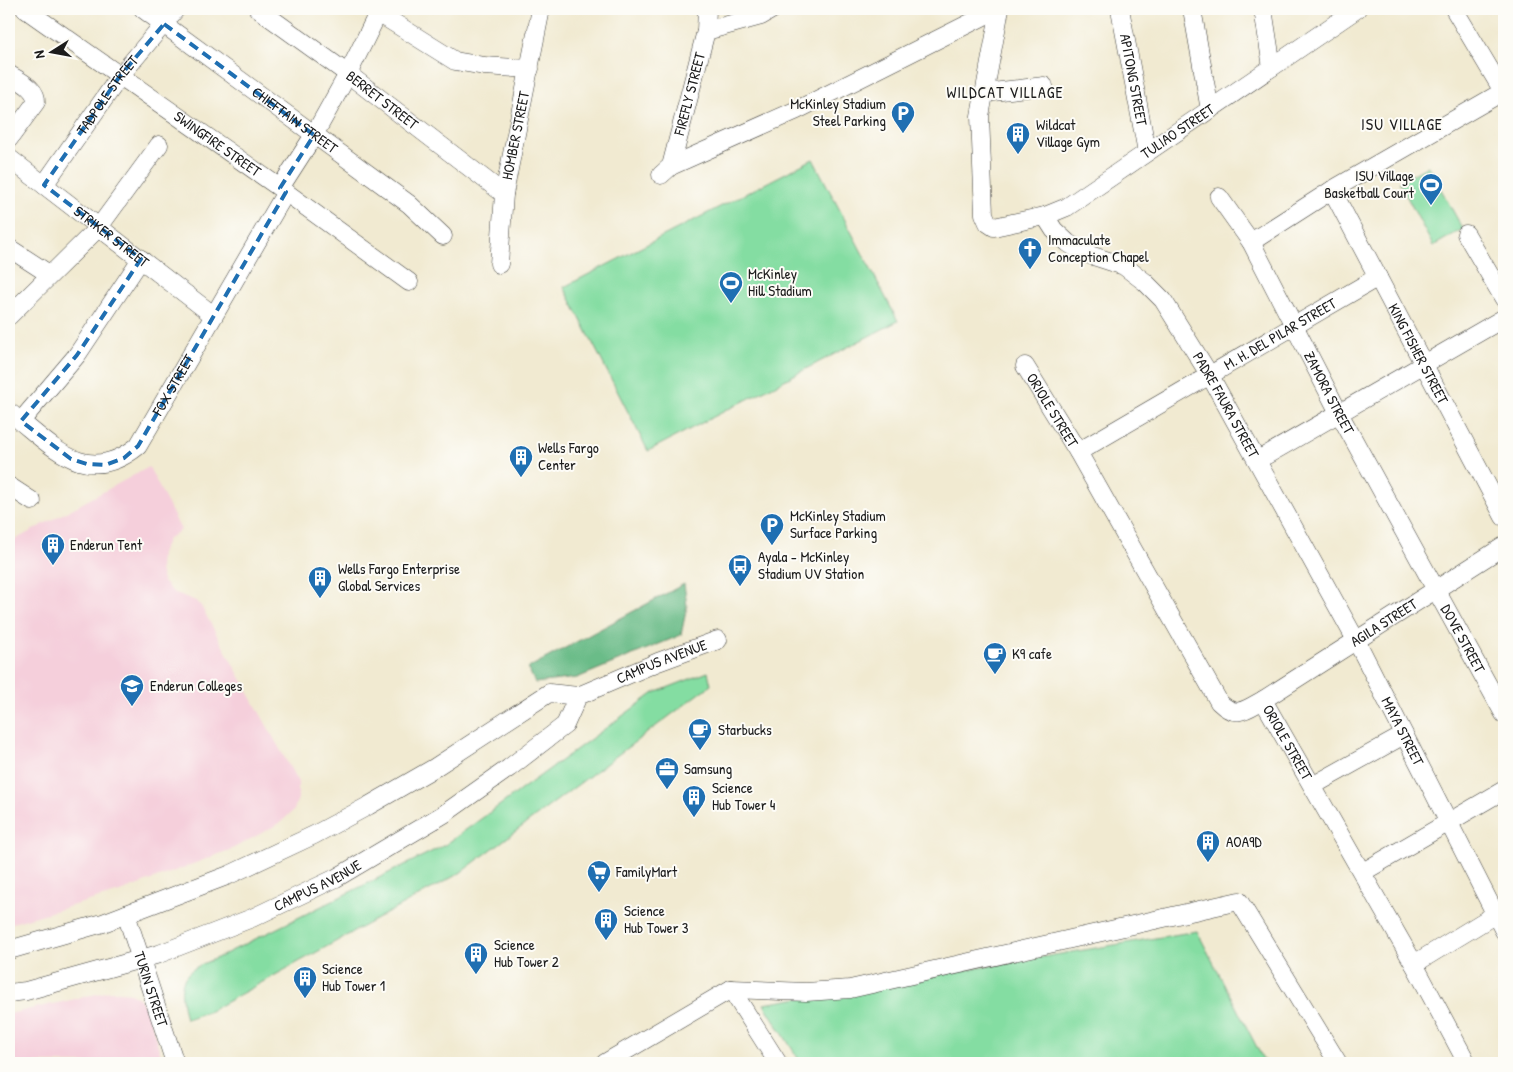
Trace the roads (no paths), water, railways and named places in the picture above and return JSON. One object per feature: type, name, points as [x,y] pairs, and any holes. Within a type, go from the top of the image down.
[{"type":"street","name":"SWINGFIRE STREET","points":[[25,9],[283,190],[409,282]]},
{"type":"street","name":"CHIEFTAIN STREET","points":[[143,9],[409,204],[443,236]]},
{"type":"street","name":"TADPOLE STREET","points":[[44,185],[120,76],[176,9]]},
{"type":"street","name":"BERRET STREET","points":[[258,9],[348,74],[504,194]]},
{"type":"street","name":"HOMBER STREET","points":[[499,264],[504,194],[541,9]]},
{"type":"street","name":"FIREFLY STREET","points":[[707,9],[706,31],[666,170],[798,110],[999,9]]},
{"type":"street","points":[[706,31],[761,16],[773,9]]},
{"type":"street","points":[[999,9],[984,93],[1044,86]]},
{"type":"street","name":"APITONG STREET","points":[[1120,9],[1147,152]]},
{"type":"street","points":[[1192,9],[1210,110]]},
{"type":"street","points":[[1263,9],[1272,67]]},
{"type":"street","name":"TULIAO STREET","points":[[984,93],[980,116],[984,214],[988,223],[994,227],[1046,216],[1067,207],[1272,67],[1332,17],[1357,9]]},
{"type":"street","points":[[1251,242],[1332,190],[1504,92],[1454,9]]},
{"type":"street","name":"FOX STREET","points":[[15,416],[71,459],[87,464],[105,465],[124,458],[138,446],[348,74],[377,10]]},
{"type":"street","points":[[377,10],[455,61],[484,66],[530,69]]},
{"type":"street","points":[[9,74],[33,91],[36,97],[36,102],[9,139]]},
{"type":"street","points":[[9,316],[49,274],[99,227],[159,145]]},
{"type":"street","name":"STRIKER STREET","points":[[9,158],[213,315]]},
{"type":"street","name":"KING FISHER STREET","points":[[1332,190],[1504,517]]},
{"type":"street","name":"ZAMORA STREET","points":[[1219,197],[1251,242],[1339,413],[1436,589]]},
{"type":"street","name":"PADRE FAURA STREET","points":[[1046,216],[1054,230],[1068,243],[1084,253],[1124,266],[1145,282],[1163,300],[1209,374],[1258,460],[1357,642]]},
{"type":"street","points":[[1466,234],[1504,299]]},
{"type":"street","points":[[9,248],[49,274]]},
{"type":"street","points":[[15,416],[76,355],[141,259]]},
{"type":"street","name":"M. H. DEL PILAR STREET","points":[[1078,452],[1378,277]]},
{"type":"street","points":[[1258,460],[1504,318]]},
{"type":"street","name":"ORIOLE STREET","points":[[1024,366],[1078,452],[1219,702],[1227,710],[1242,713],[1264,700],[1363,872],[1467,1063]]},
{"type":"street","points":[[9,486],[32,501]]},
{"type":"street","name":"AGILA STREET","points":[[1264,700],[1504,546]]},
{"type":"street","name":"DOVE STREET","points":[[1436,589],[1504,714]]},
{"type":"street","name":"CAMPUS AVENUE","points":[[9,950],[126,914],[229,875],[314,835],[434,768],[549,693],[578,696],[658,662],[718,640]]},
{"type":"street","name":"MAYA STREET","points":[[1357,642],[1448,823],[1500,912],[1504,931]]},
{"type":"street","name":"CAMPUS AVENUE","points":[[9,993],[26,991],[141,959],[252,918],[336,878],[458,804],[565,725],[578,696]]},
{"type":"street","points":[[1314,785],[1404,735]]},
{"type":"street","points":[[1363,872],[1504,790]]},
{"type":"street","points":[[605,1063],[730,989],[806,992],[850,989],[1239,901],[1338,1063]]},
{"type":"street","points":[[1414,964],[1500,912]]},
{"type":"street","name":"TURIN STREET","points":[[126,914],[175,1063]]},
{"type":"street","points":[[730,989],[778,1063]]},
{"type":"place","name":"McKinley Stadium Steel Parking","points":[[903,134]]},
{"type":"place","name":"Wildcat Village Gym","points":[[1018,155]]},
{"type":"place","name":"ISU Village Basketball Court","points":[[1431,206]]},
{"type":"place","name":"Immaculate Conception Chapel","points":[[1030,270]]},
{"type":"place","name":"McKinley Hill Stadium","points":[[731,304]]},
{"type":"place","name":"Wells Fargo Center","points":[[521,478]]},
{"type":"place","name":"McKinley Stadium Surface Parking","points":[[772,546]]},
{"type":"place","name":"Enderun Tent","points":[[53,566]]},
{"type":"place","name":"Ayala - McKinley Stadium UV Station","points":[[740,587]]},
{"type":"place","name":"Wells Fargo Enterprise Global Services","points":[[320,599]]},
{"type":"place","name":"K9 cafe","points":[[995,675]]},
{"type":"place","name":"Enderun Colleges","points":[[132,707]]},
{"type":"place","name":"Starbucks","points":[[700,751]]},
{"type":"place","name":"Samsung","points":[[667,790]]},
{"type":"place","name":"Science Hub Tower 4","points":[[694,818]]},
{"type":"place","name":"AOA9D","points":[[1208,863]]},
{"type":"place","name":"FamilyMart","points":[[599,893]]},
{"type":"place","name":"Science Hub Tower 3","points":[[606,941]]},
{"type":"place","name":"Science Hub Tower 2","points":[[476,975]]},
{"type":"place","name":"Science Hub Tower 1","points":[[305,999]]},
{"type":"district","name":"WILDCAT VILLAGE","points":[[1005,92]]},
{"type":"district","name":"ISU VILLAGE","points":[[1402,124]]}]
